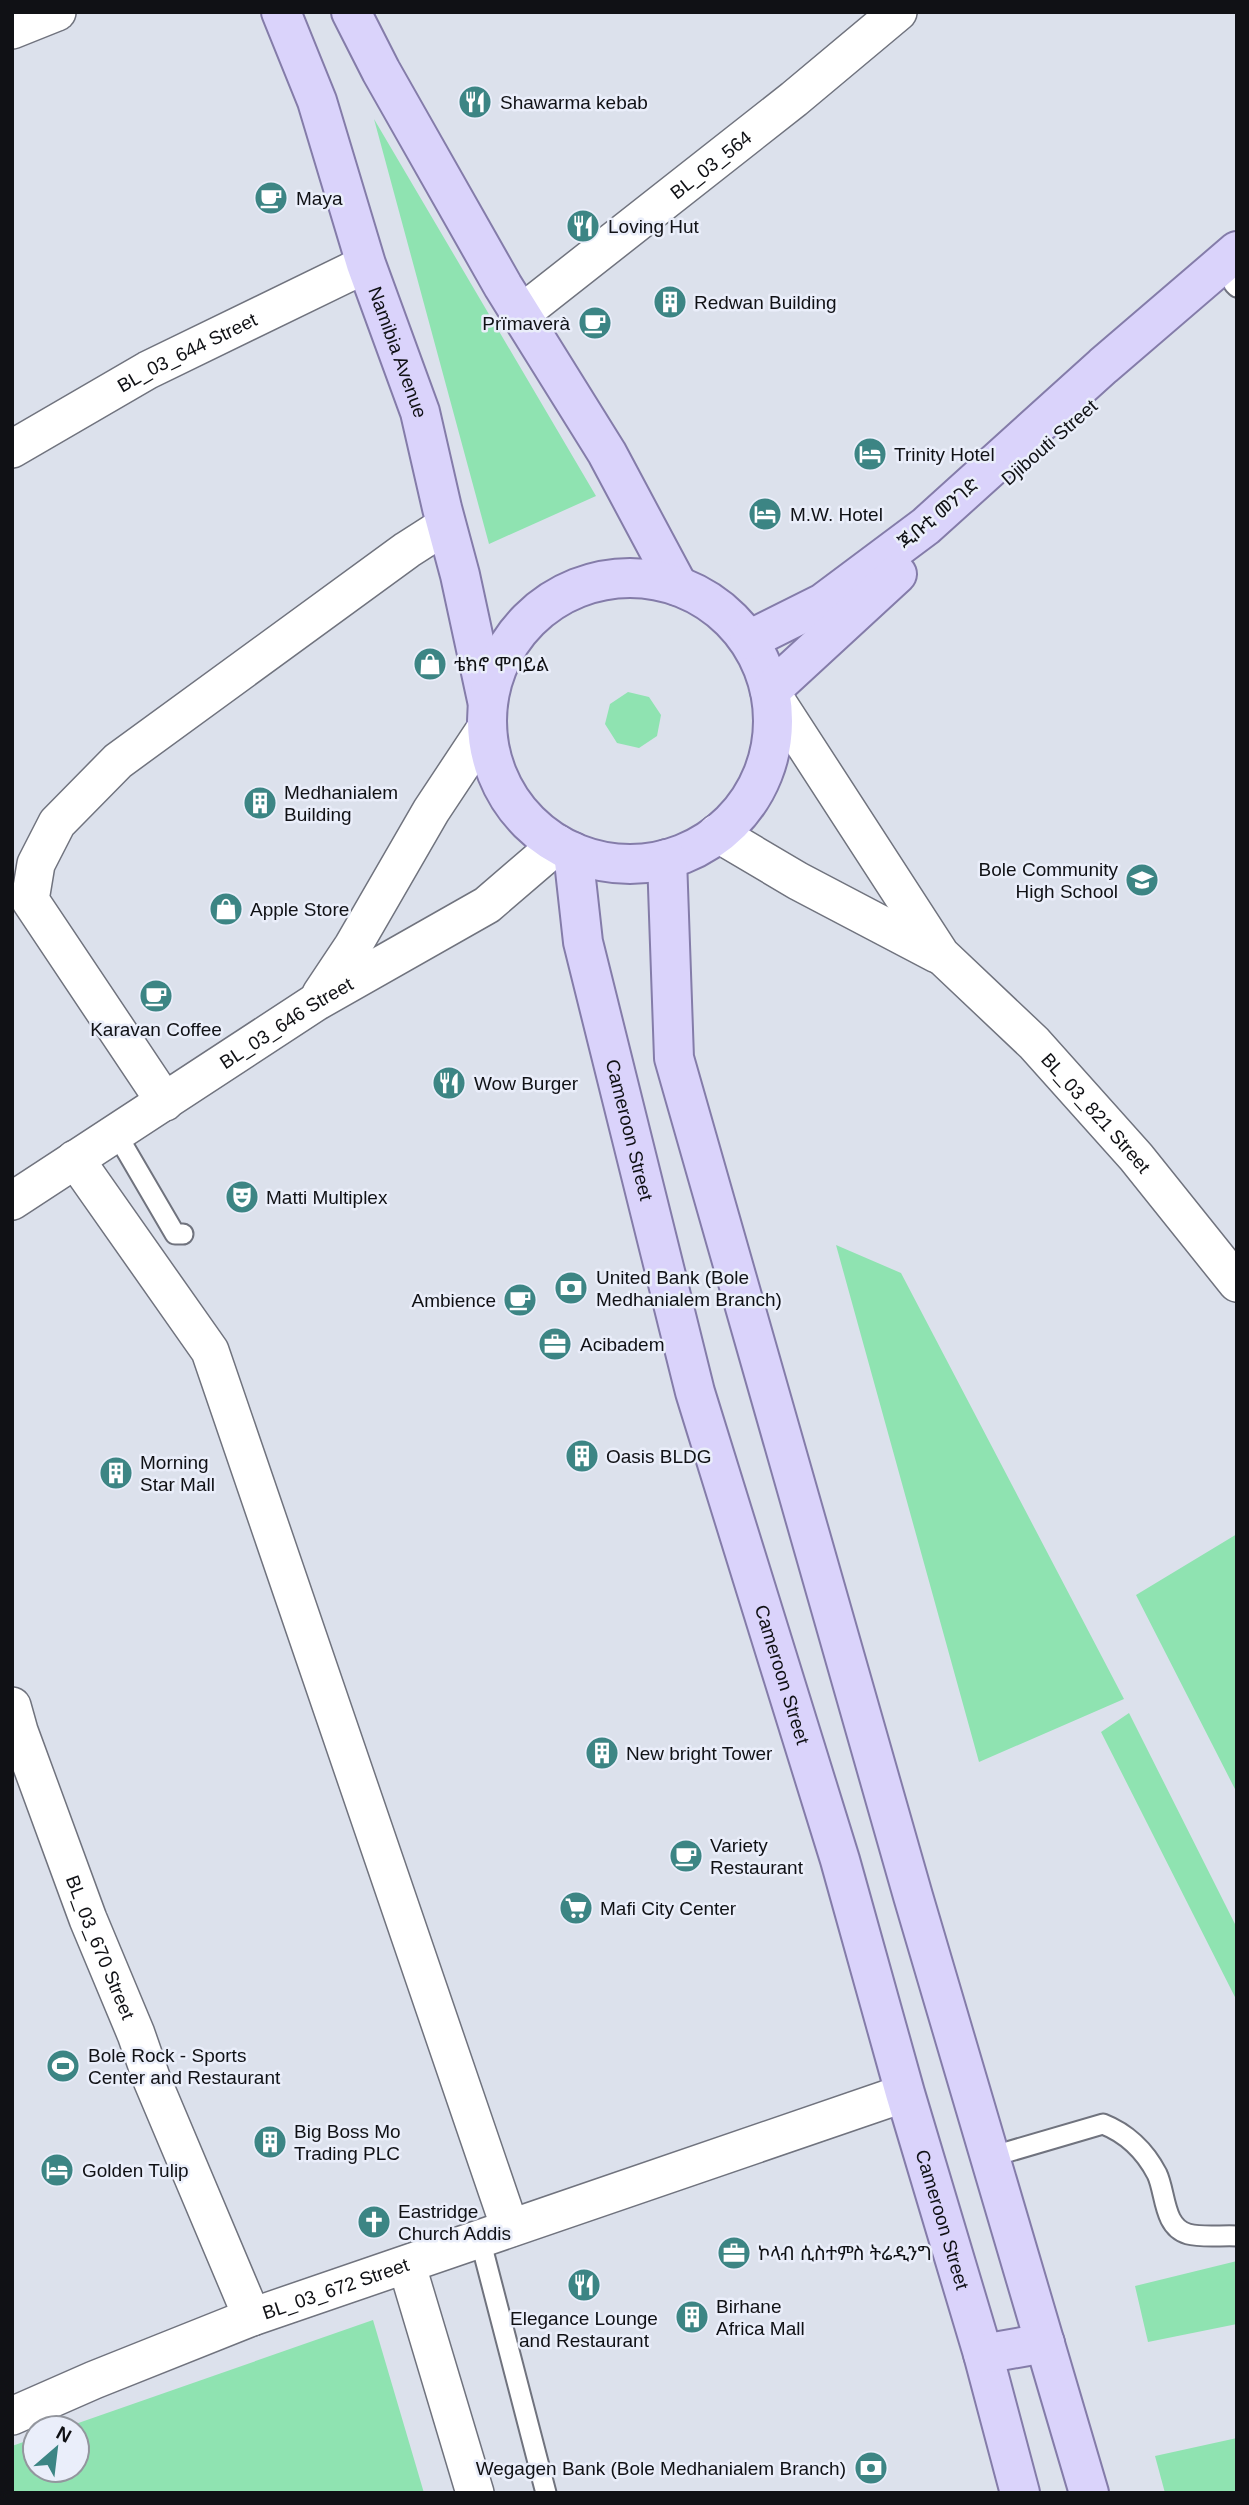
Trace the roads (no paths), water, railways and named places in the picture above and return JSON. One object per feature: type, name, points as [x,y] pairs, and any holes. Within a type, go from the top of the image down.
[{"type":"main road","name":"Namibia Avenue","points":[[281,12],[317,101],[366,264],[420,412],[460,575],[494,766],[512,802],[538,831],[566,848]]},
{"type":"main road","points":[[351,12],[380,71],[441,177],[607,453],[678,586]]},
{"type":"main road","name":"ጂቡቲ መንገድ","points":[[749,640],[823,603],[926,526],[1103,366],[1236,276]]},
{"type":"main road","name":"Djibouti Street","points":[[770,691],[914,559],[1236,276]]},
{"type":"main road","points":[[486,714],[514,634],[547,602],[588,583],[633,577],[678,586],[706,599],[731,619],[749,640],[762,666],[770,691],[772,736],[761,779],[737,816],[702,845],[667,859],[619,864],[566,848]]},
{"type":"main road","name":"Cameroon Street","points":[[566,848],[583,942],[695,1392],[840,1860],[905,2093],[983,2354],[1020,2493]]},
{"type":"main road","points":[[667,859],[674,1058],[909,1882],[1089,2493]]},
{"type":"main road","points":[[983,2354],[1045,2343]]},
{"type":"street","points":[[12,30],[57,12]]},
{"type":"street","name":"BL_03_564","points":[[522,313],[794,99],[898,12]]},
{"type":"street","name":"BL_03_644 Street","points":[[12,449],[148,370],[366,264]]},
{"type":"street","points":[[165,1102],[30,900],[36,864],[57,823],[118,761],[407,550],[446,525]]},
{"type":"street","points":[[770,691],[941,956]]},
{"type":"street","points":[[316,1002],[353,946],[486,714]]},
{"type":"street","points":[[717,833],[798,881],[941,956]]},
{"type":"street","name":"BL_03_646 Street","points":[[12,1201],[316,1002],[487,905],[566,848]]},
{"type":"street","name":"BL_03_821 Street","points":[[941,956],[1034,1043],[1136,1157],[1237,1283]]},
{"type":"street","points":[[75,1159],[210,1351],[495,2233]]},
{"type":"street","name":"BL_03_670 Street","points":[[14,1724],[152,2080],[253,2317]]},
{"type":"street","name":"BL_03_672 Street","points":[[12,2416],[94,2380],[253,2317],[905,2093]]},
{"type":"street","points":[[407,2266],[475,2493]]},
{"type":"lane","points":[[116,1133],[175,1234],[183,1234]]},
{"type":"lane","points":[[990,2157],[1103,2124],[1120,2130],[1134,2142],[1157,2175],[1165,2208],[1176,2227],[1187,2234],[1237,2236]]},
{"type":"lane","points":[[495,2233],[546,2493]]},
{"type":"place","name":"Shawarma kebab","points":[[475,102]]},
{"type":"place","name":"Maya","points":[[271,198]]},
{"type":"place","name":"Loving Hut","points":[[583,226]]},
{"type":"place","name":"Redwan Building","points":[[670,302]]},
{"type":"place","name":"Prïmaverà","points":[[595,323]]},
{"type":"place","name":"Trinity Hotel","points":[[870,454]]},
{"type":"place","name":"M.W. Hotel","points":[[765,514]]},
{"type":"place","name":"ቴክኖ ሞባይል","points":[[430,664]]},
{"type":"place","name":"Medhanialem Building","points":[[260,803]]},
{"type":"place","name":"Bole Community High School","points":[[1142,880]]},
{"type":"place","name":"Apple Store","points":[[226,909]]},
{"type":"place","name":"Karavan Coffee","points":[[156,996]]},
{"type":"place","name":"Wow Burger","points":[[449,1083]]},
{"type":"place","name":"Matti Multiplex","points":[[242,1197]]},
{"type":"place","name":"United Bank (Bole Medhanialem Branch)","points":[[571,1288]]},
{"type":"place","name":"Ambience","points":[[520,1300]]},
{"type":"place","name":"Acibadem","points":[[555,1344]]},
{"type":"place","name":"Oasis BLDG","points":[[582,1456]]},
{"type":"place","name":"Morning Star Mall","points":[[116,1473]]},
{"type":"place","name":"New bright Tower","points":[[602,1753]]},
{"type":"place","name":"Variety Restaurant","points":[[686,1856]]},
{"type":"place","name":"Mafi City Center","points":[[576,1908]]},
{"type":"place","name":"Bole Rock - Sports Center and Restaurant","points":[[63,2066]]},
{"type":"place","name":"Big Boss Mo Trading PLC","points":[[270,2142]]},
{"type":"place","name":"Golden Tulip","points":[[57,2170]]},
{"type":"place","name":"Eastridge Church Addis","points":[[374,2222]]},
{"type":"place","name":"ኮላብ ሲስተምስ ትሬዲንግ","points":[[734,2253]]},
{"type":"place","name":"Elegance Lounge and Restaurant","points":[[584,2285]]},
{"type":"place","name":"Birhane Africa Mall","points":[[692,2317]]},
{"type":"place","name":"Wegagen Bank (Bole Medhanialem Branch)","points":[[871,2468]]}]
